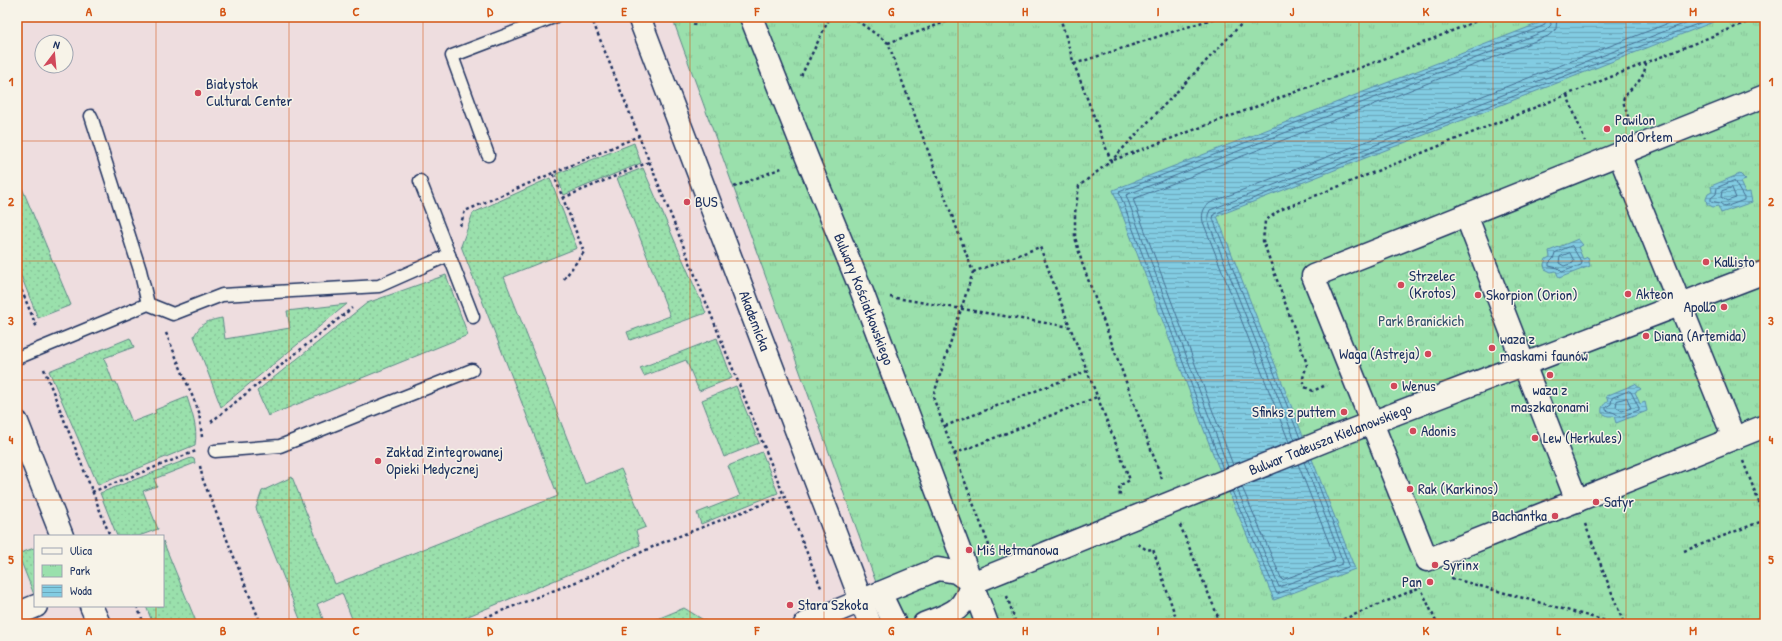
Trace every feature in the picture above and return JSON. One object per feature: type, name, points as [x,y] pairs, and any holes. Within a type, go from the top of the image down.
[{"type":"street","name":"Akademicka","points":[[639,17],[871,597],[870,624]]},
{"type":"street","name":"Bulwary Kościałkowskiego","points":[[751,17],[786,107],[862,292],[988,624]]},
{"type":"street","points":[[1765,96],[1313,276],[1427,560],[1765,426]]},
{"type":"street","points":[[1619,154],[1734,438]]},
{"type":"street","points":[[1466,215],[1577,501]]},
{"type":"street","name":"Bulwar Tadeusza Kielanowskiego","points":[[999,572],[1324,441],[1765,272]]},
{"type":"street","points":[[17,422],[62,535]]},
{"type":"street","points":[[805,624],[938,570],[956,572],[972,582]]},
{"type":"street","points":[[972,582],[999,572]]},
{"type":"street","points":[[924,624],[956,611],[966,599],[972,582]]},
{"type":"street","points":[[871,597],[895,624]]},
{"type":"street","points":[[17,614],[34,607]]},
{"type":"street","points":[[91,607],[99,624]]},
{"type":"lane","points":[[488,155],[452,56],[554,17]]},
{"type":"lane","points":[[91,116],[140,270],[148,304]]},
{"type":"lane","points":[[420,181],[474,317]]},
{"type":"lane","points":[[17,358],[148,304],[173,314],[222,295],[379,286],[449,255]]},
{"type":"lane","points":[[215,452],[280,446],[472,370]]},
{"type":"path","points":[[591,17],[831,614]]},
{"type":"path","points":[[694,26],[695,17]]},
{"type":"path","points":[[786,107],[830,17]]},
{"type":"path","points":[[852,17],[888,43],[974,272],[933,396],[999,572]]},
{"type":"path","points":[[888,43],[959,17]]},
{"type":"path","points":[[1060,17],[1074,64],[1111,161]]},
{"type":"path","points":[[1074,64],[1218,17]]},
{"type":"path","points":[[1221,624],[1170,503],[1082,263],[1075,237],[1075,213],[1079,186],[1111,161],[1248,17]]},
{"type":"path","points":[[1111,161],[1386,58],[1486,17]]},
{"type":"path","points":[[1324,386],[1313,390],[1305,387],[1303,378],[1307,364],[1263,241],[1265,221],[1280,210],[1760,17]]},
{"type":"path","points":[[1631,125],[1624,101],[1625,95],[1639,81],[1644,73],[1646,63]]},
{"type":"path","points":[[1567,95],[1586,143]]},
{"type":"path","points":[[449,255],[465,211],[639,136]]},
{"type":"path","points":[[734,187],[807,158]]},
{"type":"path","points":[[562,198],[650,162]]},
{"type":"path","points":[[553,173],[584,252],[564,279]]},
{"type":"path","points":[[954,454],[1097,397],[1040,247],[974,272]]},
{"type":"path","points":[[17,279],[39,332],[36,351],[110,535]]},
{"type":"path","points":[[211,422],[379,286]]},
{"type":"path","points":[[862,292],[1070,327]]},
{"type":"path","points":[[163,326],[199,412],[202,436],[200,444]]},
{"type":"path","points":[[43,368],[51,365]]},
{"type":"path","points":[[945,426],[1087,371]]},
{"type":"path","points":[[1684,550],[1765,519],[1734,438]]},
{"type":"path","points":[[92,492],[197,451],[199,458]]},
{"type":"path","points":[[200,465],[203,480],[262,624]]},
{"type":"path","points":[[468,624],[590,576],[661,543],[784,496]]},
{"type":"path","points":[[1577,501],[1624,624]]},
{"type":"path","points":[[1427,560],[1419,582],[1437,624]]},
{"type":"path","points":[[1450,578],[1617,624]]},
{"type":"path","points":[[1332,624],[1421,587]]},
{"type":"path","points":[[137,607],[144,624]]},
{"type":"path","points":[[1745,624],[1765,616]]},
{"type":"green space","name":"Park Branickich","points":[[672,17],[1765,17],[1765,624],[891,624]]},
{"type":"green space","points":[[634,143],[641,163],[564,195],[556,174]]},
{"type":"green space","points":[[643,168],[706,313],[630,340],[627,332],[670,316],[617,178]]},
{"type":"green space","points":[[17,176],[71,305],[38,318],[17,266]]},
{"type":"green space","points":[[550,178],[577,248],[504,277],[585,484],[621,469],[646,527],[636,531],[640,545],[449,624],[354,624],[342,593],[317,604],[325,624],[302,624],[256,508],[262,491],[292,477],[335,584],[558,496],[461,246],[473,213]]},
{"type":"green space","points":[[446,275],[468,335],[268,416],[257,391],[367,303]]},
{"type":"green space","points":[[347,304],[221,407],[194,336],[202,325],[209,321],[222,318],[225,339],[290,328],[287,311]]},
{"type":"green space","points":[[130,338],[134,347],[104,358],[113,382],[116,382],[132,422],[156,413],[155,410],[187,397],[193,415],[196,433],[195,445],[98,485],[49,371]]},
{"type":"green space","points":[[717,338],[732,378],[699,391],[686,360],[644,376],[640,368]]},
{"type":"green space","points":[[736,386],[759,443],[724,457],[702,400]]},
{"type":"green space","points":[[762,452],[778,493],[701,524],[697,513],[740,496],[728,466]]},
{"type":"green space","points":[[191,458],[194,459],[195,463],[154,479],[157,486],[143,491],[158,529],[142,535],[117,535],[100,493]]},
{"type":"green space","points":[[164,543],[197,624],[153,624],[146,607],[164,607]]},
{"type":"green space","points":[[34,548],[34,594],[18,554]]},
{"type":"green space","points":[[684,608],[710,624],[645,624]]},
{"type":"water","points":[[1541,17],[1726,17],[1217,216],[1355,569],[1274,600],[1215,459],[1113,190],[1542,22]]},
{"type":"water","points":[[1740,174],[1746,180],[1740,182],[1745,193],[1750,192],[1752,202],[1721,213],[1718,206],[1713,207],[1707,204],[1706,199],[1708,194],[1712,192],[1711,186]]},
{"type":"water","points":[[1578,239],[1583,245],[1578,247],[1583,259],[1588,257],[1590,266],[1559,278],[1556,271],[1551,272],[1545,269],[1544,264],[1546,259],[1550,257],[1549,251]]},
{"type":"water","points":[[1635,384],[1641,389],[1635,392],[1640,404],[1645,402],[1647,411],[1616,423],[1614,416],[1608,416],[1602,413],[1603,406],[1608,401],[1606,396]]},
{"type":"place","name":"Białystok Cultural Center","points":[[198,93]]},
{"type":"place","name":"Pawilon pod Orłem","points":[[1607,129]]},
{"type":"place","name":"BUS","points":[[687,202]]},
{"type":"place","name":"Kallisto","points":[[1706,262]]},
{"type":"place","name":"Strzelec (Krotos)","points":[[1401,285]]},
{"type":"place","name":"Akteon","points":[[1628,294]]},
{"type":"place","name":"Skorpion (Orion)","points":[[1478,295]]},
{"type":"place","name":"Apollo","points":[[1724,307]]},
{"type":"place","name":"Diana (Artemida)","points":[[1646,336]]},
{"type":"place","name":"waza z maskami faunów","points":[[1492,348]]},
{"type":"place","name":"Waga (Astreja)","points":[[1428,354]]},
{"type":"place","name":"waza z maszkaronami","points":[[1550,375]]},
{"type":"place","name":"Wenus","points":[[1394,386]]},
{"type":"place","name":"Sfinks z puttem","points":[[1344,412]]},
{"type":"place","name":"Adonis","points":[[1413,431]]},
{"type":"place","name":"Lew (Herkules)","points":[[1535,438]]},
{"type":"place","name":"Zakład Zintegrowanej Opieki Medycznej","points":[[378,461]]},
{"type":"place","name":"Rak (Karkinos)","points":[[1410,489]]},
{"type":"place","name":"Satyr","points":[[1596,502]]},
{"type":"place","name":"Bachantka","points":[[1555,516]]},
{"type":"place","name":"Miś Hetmanowa","points":[[969,550]]},
{"type":"place","name":"Syrinx","points":[[1435,565]]},
{"type":"place","name":"Pan","points":[[1430,582]]},
{"type":"place","name":"Stara Szkoła","points":[[790,605]]}]
